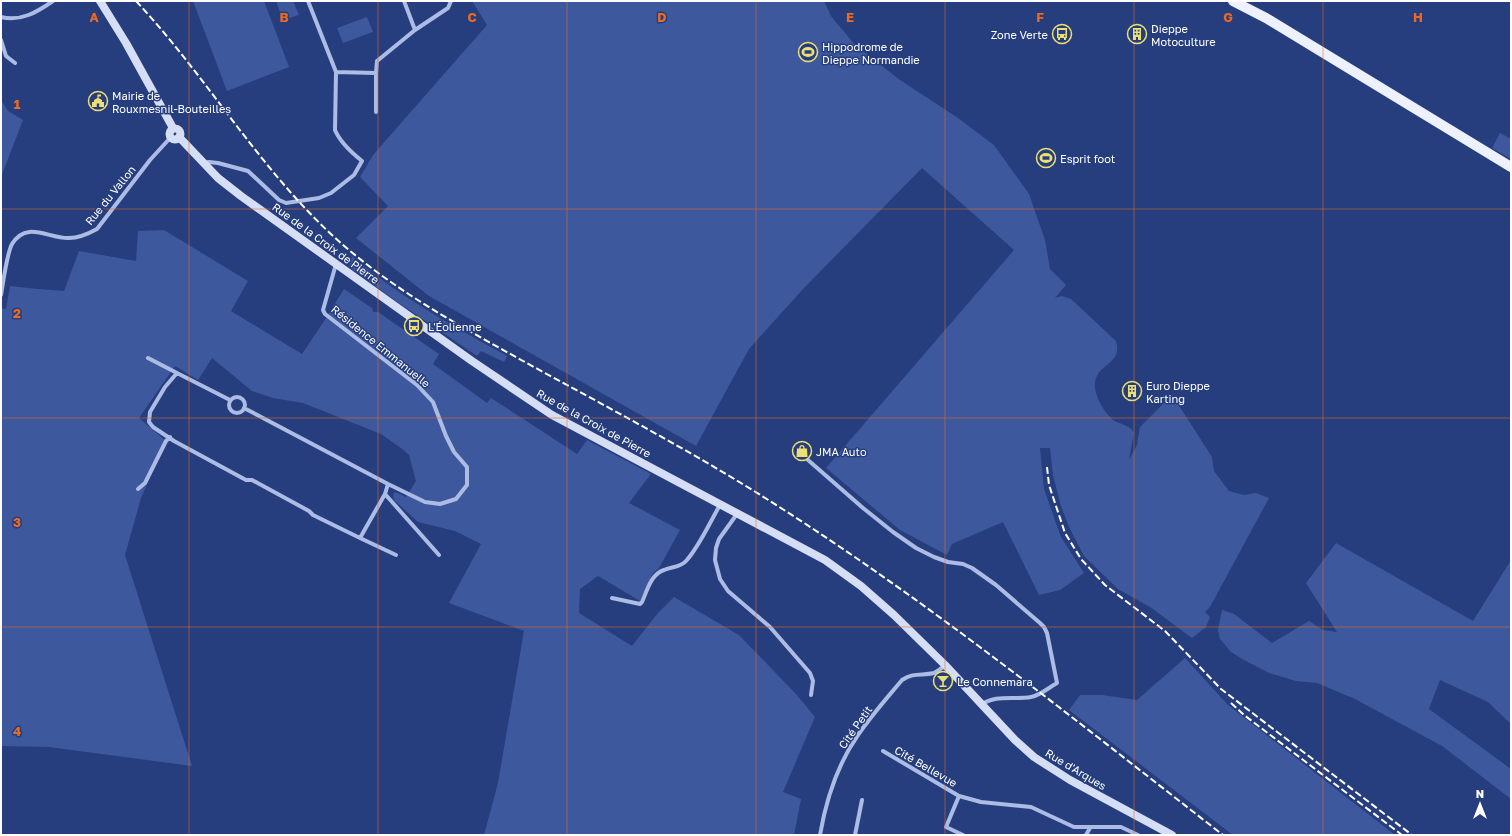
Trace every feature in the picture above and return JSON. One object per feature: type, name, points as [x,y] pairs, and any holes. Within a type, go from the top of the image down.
[{"type":"main road","points":[[100,1],[126,42],[173,128]]},
{"type":"main road","points":[[1233,1],[1266,18],[1511,167]]},
{"type":"main road","points":[[173,128],[180,130],[181,134],[176,139],[171,137],[170,132],[173,128]]},
{"type":"main road","name":"Rue de la Croix de Pierre","points":[[179,137],[202,163],[241,196],[472,361],[552,415],[825,560],[861,586],[894,615],[945,665],[981,704]]},
{"type":"main road","name":"Rue d'Arques","points":[[981,704],[1015,740],[1048,767],[1172,835]]},
{"type":"street","points":[[1,17],[22,18],[33,14],[53,1]]},
{"type":"street","points":[[202,163],[218,163],[248,171],[279,200],[286,203],[319,198],[331,193],[354,175],[362,161],[337,136],[335,130],[336,72],[308,1]]},
{"type":"street","points":[[404,1],[415,30]]},
{"type":"street","points":[[376,112],[377,61],[415,30],[448,8],[451,1]]},
{"type":"street","points":[[1,40],[6,56],[15,63]]},
{"type":"street","points":[[336,72],[376,73]]},
{"type":"street","name":"Rue du Vallon","points":[[1,295],[10,249],[15,240],[27,232],[41,232],[67,239],[88,235],[97,229],[131,184],[171,137]]},
{"type":"street","name":"Résidence Emmanuelle","points":[[244,408],[425,502],[440,504],[456,499],[467,485],[467,467],[452,447],[446,436],[433,402],[417,385],[325,314],[323,310],[336,264]]},
{"type":"street","name":"Résidence Emmanuelle","points":[[148,358],[230,400]]},
{"type":"street","points":[[177,373],[165,387],[149,415],[149,422],[153,427],[174,441],[246,480],[252,480],[309,511],[313,515],[396,555]]},
{"type":"street","name":"Résidence Emmanuelle","points":[[235,397],[240,398],[244,402],[244,408],[239,413],[233,412],[229,408],[230,400],[235,397]]},
{"type":"street","points":[[138,489],[145,483],[166,441],[170,437]]},
{"type":"street","points":[[808,460],[893,532],[916,548],[934,557],[948,562],[963,564],[972,568],[996,585],[1044,627],[1047,633],[1057,684],[1032,697],[992,699],[981,704]]},
{"type":"street","points":[[360,538],[385,494],[388,484]]},
{"type":"street","points":[[385,494],[439,555]]},
{"type":"street","points":[[612,598],[640,604],[656,575],[663,570],[679,566],[691,555],[720,505]]},
{"type":"street","points":[[737,514],[719,539],[716,548],[715,560],[720,579],[728,591],[770,627],[810,673],[813,681],[811,695]]},
{"type":"street","name":"Cité Petit","points":[[820,835],[823,813],[833,780],[858,735],[902,680],[913,674],[934,673],[945,665]]},
{"type":"street","name":"Cité Bellevue","points":[[883,751],[959,796],[981,802],[1031,807],[1074,827],[1121,827],[1138,835]]},
{"type":"street","name":"Cité Bellevue","points":[[959,796],[946,826],[963,835]]},
{"type":"street","points":[[855,835],[862,800]]},
{"type":"street","points":[[1086,835],[1090,828]]},
{"type":"shaded area","points":[[193,1],[264,1],[289,67],[227,91]]},
{"type":"shaded area","points":[[276,1],[293,1],[299,15],[283,20]]},
{"type":"shaded area","points":[[472,1],[824,1],[831,16],[855,45],[900,80],[958,118],[994,145],[1029,194],[1045,240],[1050,269],[1066,285],[1055,298],[1062,296],[1071,299],[1116,341],[1116,354],[1097,376],[1095,387],[1097,397],[1110,417],[1134,432],[1129,460],[1137,445],[1140,427],[1171,396],[1176,401],[1212,457],[1214,471],[1229,491],[1244,495],[1256,493],[1269,498],[1210,607],[1205,612],[1210,617],[1206,627],[1192,638],[1150,607],[1118,589],[1084,556],[1069,527],[1060,503],[1053,475],[1050,448],[1040,448],[1044,489],[1061,537],[1084,573],[1060,590],[1039,595],[1003,522],[952,544],[947,555],[900,530],[826,468],[1014,250],[922,168],[804,288],[749,349],[696,446],[429,296],[356,238],[388,206],[360,177],[373,155],[487,25]]},
{"type":"shaded area","points":[[367,17],[373,32],[343,43],[337,28]]},
{"type":"shaded area","points":[[1,100],[8,111],[23,120],[1,177]]},
{"type":"shaded area","points":[[1500,133],[1511,139],[1511,159],[1492,148]]},
{"type":"shaded area","points":[[164,230],[248,281],[231,311],[302,354],[344,289],[372,308],[373,312],[378,312],[439,354],[433,364],[487,403],[491,398],[577,454],[587,440],[651,474],[629,503],[680,530],[659,568],[653,573],[640,601],[598,576],[580,589],[579,613],[632,646],[657,614],[674,597],[739,635],[796,694],[815,717],[783,792],[801,799],[794,835],[484,835],[498,783],[524,631],[449,603],[481,544],[455,531],[418,522],[394,500],[393,494],[395,492],[406,497],[416,481],[409,455],[381,434],[303,403],[273,398],[252,391],[212,358],[198,380],[175,366],[139,418],[166,441],[141,498],[125,555],[192,766],[49,747],[1,746],[1,308],[6,309],[10,286],[64,291],[79,251],[136,261],[138,231]]},
{"type":"shaded area","points":[[352,256],[370,271],[407,297],[446,322],[507,356],[504,362],[481,351],[477,356],[396,301],[349,267]]},
{"type":"shaded area","points":[[1336,543],[1473,621],[1511,560],[1511,724],[1488,702],[1440,680],[1429,709],[1511,769],[1511,799],[1442,746],[1355,699],[1317,683],[1296,681],[1269,673],[1231,652],[1220,639],[1218,630],[1222,610],[1234,614],[1272,643],[1309,621],[1323,630],[1337,632],[1306,583]]},
{"type":"shaded area","points":[[1185,658],[1228,705],[1395,835],[1233,835],[1069,710],[1080,695],[1102,695],[1137,700]]},
{"type":"railway","points":[[136,1],[163,31],[286,187],[313,217],[342,244],[385,278],[453,321],[687,451],[804,523],[866,565],[987,652],[1223,835]]},
{"type":"railway","points":[[1047,467],[1049,485],[1065,533],[1081,559],[1105,585],[1165,631],[1221,689],[1412,835]]},
{"type":"railway","points":[[1231,703],[1244,715],[1402,835]]},
{"type":"place","name":"Zone Verte","points":[[1062,34]]},
{"type":"place","name":"Dieppe Motoculture","points":[[1137,34]]},
{"type":"place","name":"Hippodrome de Dieppe Normandie","points":[[808,52]]},
{"type":"place","name":"Mairie de Rouxmesnil-Bouteilles","points":[[98,101]]},
{"type":"place","name":"Esprit foot","points":[[1046,158]]},
{"type":"place","name":"L'Éolienne","points":[[414,326]]},
{"type":"place","name":"Euro Dieppe Karting","points":[[1132,391]]},
{"type":"place","name":"JMA Auto","points":[[802,451]]},
{"type":"place","name":"Le Connemara","points":[[943,681]]}]
